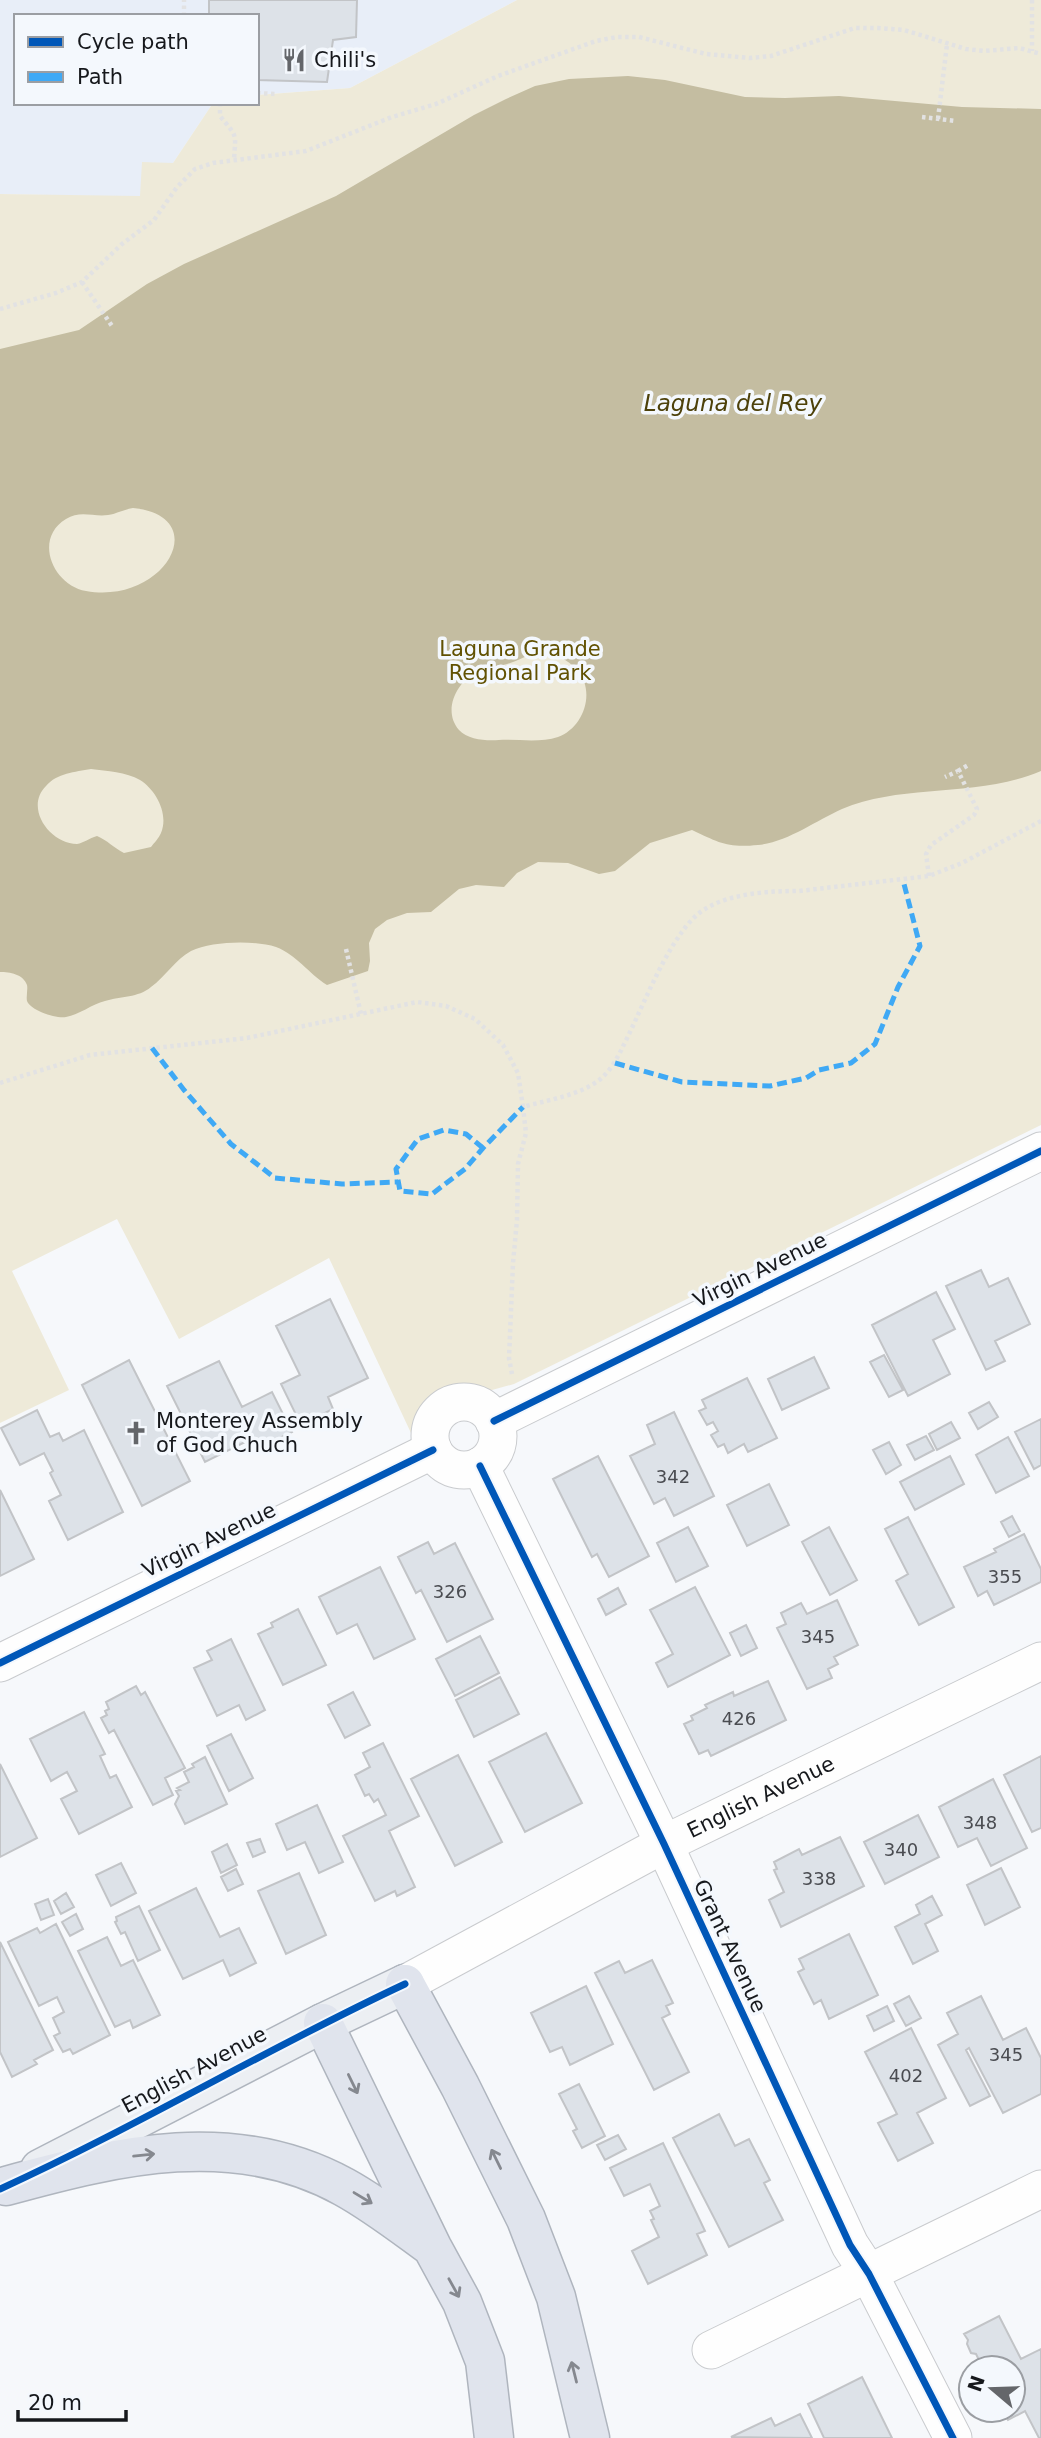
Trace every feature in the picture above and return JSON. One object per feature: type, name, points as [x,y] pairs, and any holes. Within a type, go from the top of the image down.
[{"type":"highway","points":[[405,1984],[460,2086],[526,2219],[556,2297],[590,2438]]},
{"type":"highway","points":[[323,2022],[432,2247],[462,2302],[485,2361],[494,2438]]},
{"type":"highway","points":[[2,2183],[84,2164],[140,2155],[214,2151],[265,2157],[301,2168],[341,2185],[432,2247]]},
{"type":"main road","name":"English Avenue","points":[[2,2183],[323,2022],[405,1984]]},
{"type":"street","name":"Virgin Avenue","points":[[494,1420],[1041,1151]]},
{"type":"street","points":[[467,1402],[478,1405],[494,1420],[498,1441],[488,1460],[480,1466],[458,1470],[439,1460],[430,1438],[436,1417],[455,1404],[467,1402]]},
{"type":"street","name":"Virgin Avenue","points":[[0,1662],[433,1450]]},
{"type":"street","name":"Grant Avenue","points":[[480,1466],[664,1844],[850,2245],[869,2274],[953,2438]]},
{"type":"street","name":"English Avenue","points":[[405,1984],[664,1844],[1041,1661]]},
{"type":"street","points":[[710,2350],[1041,2189]]},
{"type":"path","points":[[1032,0],[1032,51]]},
{"type":"path","points":[[0,309],[56,293],[82,282],[122,244],[154,220],[185,176],[195,169],[234,159],[306,151],[392,117],[436,104],[498,76],[569,49],[617,37],[639,37],[730,58],[771,56],[855,28],[904,30],[947,44],[984,51],[1004,48],[1041,54]]},
{"type":"path","points":[[938,119],[947,44]]},
{"type":"path","points":[[259,93],[275,94]]},
{"type":"path","points":[[219,105],[220,116],[233,129],[236,139],[234,159]]},
{"type":"path","points":[[922,117],[956,121]]},
{"type":"path","points":[[82,282],[111,326]]},
{"type":"path","points":[[945,777],[970,764]]},
{"type":"path","points":[[929,876],[926,854],[931,845],[974,815],[977,809],[958,771]]},
{"type":"path","points":[[523,1107],[578,1092],[600,1080],[615,1063],[673,946],[688,923],[704,909],[725,900],[779,891],[929,876],[962,863],[1041,821]]},
{"type":"path","points":[[346,949],[361,1014]]},
{"type":"path","points":[[0,1083],[90,1055],[247,1038],[417,1002],[446,1006],[475,1019],[503,1045],[518,1073],[526,1133],[518,1164],[509,1357],[513,1382]]},
{"type":"shaded area","points":[[0,0],[517,0],[350,88],[259,95],[259,14],[14,14],[14,105],[212,105],[173,163],[140,197],[0,194]]},
{"type":"green space","name":"Laguna Grande Regional Park","points":[[517,0],[1041,0],[1041,1125],[514,1384],[492,1390],[453,1391],[437,1401],[411,1433],[329,1258],[179,1339],[117,1219],[12,1271],[69,1390],[0,1423],[0,194],[140,196],[142,162],[173,163],[212,105],[259,105],[259,95],[350,88]]},
{"type":"water","name":"Laguna del Rey","points":[[628,76],[665,80],[745,97],[839,96],[962,107],[1041,109],[1041,771],[992,785],[866,801],[842,809],[780,840],[758,845],[724,844],[692,830],[650,843],[615,871],[599,874],[568,863],[538,862],[517,873],[504,887],[476,885],[459,889],[431,912],[407,913],[387,920],[375,929],[369,943],[368,971],[327,985],[276,947],[256,943],[221,943],[191,951],[141,993],[100,1002],[66,1017],[39,1011],[29,1005],[27,985],[22,978],[12,973],[0,972],[0,349],[79,330],[147,284],[184,264],[336,196],[474,115],[535,86],[569,79]],"holes":[[[133,508],[157,514],[171,526],[175,541],[170,558],[157,573],[138,585],[114,592],[86,591],[64,580],[56,571],[49,549],[56,528],[71,516],[108,515]],[[536,652],[559,657],[574,666],[586,689],[584,709],[574,726],[558,737],[536,740],[483,740],[467,736],[459,730],[454,722],[452,706],[463,682],[480,669],[507,664]],[[91,769],[103,770],[129,775],[146,784],[156,796],[162,811],[163,826],[158,839],[151,847],[124,853],[97,836],[77,844],[58,838],[43,823],[38,804],[46,786],[55,778]]]},
{"type":"building","name":"Chili's","points":[[209,0],[357,0],[356,37],[333,40],[327,82],[259,80],[259,14],[209,14]]},
{"type":"building","points":[[981,1270],[989,1287],[1008,1278],[1030,1324],[995,1341],[1005,1361],[986,1370],[946,1286]]},
{"type":"building","points":[[936,1292],[955,1329],[933,1340],[950,1374],[908,1396],[872,1325]]},
{"type":"building","points":[[330,1299],[368,1378],[328,1397],[333,1409],[301,1425],[281,1384],[300,1375],[276,1326]]},
{"type":"building","points":[[884,1355],[903,1390],[889,1397],[870,1362]]},
{"type":"building","points":[[814,1357],[829,1388],[782,1410],[768,1379]]},
{"type":"building","name":"Monterey Assembly of God Chuch","points":[[129,1360],[190,1481],[142,1506],[82,1385]]},
{"type":"building","points":[[219,1361],[242,1407],[272,1392],[292,1432],[257,1449],[251,1439],[205,1462],[167,1386]]},
{"type":"building","points":[[747,1378],[777,1438],[748,1452],[744,1444],[728,1453],[724,1444],[718,1447],[711,1435],[718,1431],[713,1422],[707,1425],[699,1411],[706,1408],[702,1400]]},
{"type":"building","points":[[989,1402],[998,1417],[978,1429],[969,1413]]},
{"type":"building","points":[[37,1410],[50,1437],[59,1433],[63,1441],[84,1430],[123,1512],[68,1540],[49,1501],[61,1495],[44,1453],[20,1465],[1,1428]]},
{"type":"building","points":[[674,1412],[714,1496],[674,1516],[665,1498],[654,1504],[630,1456],[655,1444],[647,1425]]},
{"type":"building","points":[[1041,1419],[1041,1465],[1034,1469],[1015,1432]]},
{"type":"building","points":[[951,1422],[960,1438],[937,1450],[929,1434]]},
{"type":"building","points":[[926,1436],[934,1450],[915,1460],[907,1445]]},
{"type":"building","points":[[1008,1437],[1029,1476],[996,1493],[976,1455]]},
{"type":"building","points":[[889,1442],[901,1465],[886,1474],[873,1450]]},
{"type":"building","points":[[598,1456],[649,1556],[609,1577],[597,1554],[592,1557],[553,1479]]},
{"type":"building","points":[[950,1456],[964,1484],[915,1510],[900,1482]]},
{"type":"building","points":[[769,1484],[789,1525],[747,1546],[727,1505]]},
{"type":"building","points":[[0,1490],[34,1559],[0,1576]]},
{"type":"building","points":[[1012,1516],[1020,1531],[1009,1537],[1001,1522]]},
{"type":"building","points":[[908,1517],[954,1607],[919,1625],[896,1581],[908,1574],[885,1529]]},
{"type":"building","points":[[688,1527],[708,1566],[676,1582],[657,1543]]},
{"type":"building","points":[[829,1527],[857,1580],[830,1595],[802,1542]]},
{"type":"building","points":[[1024,1534],[1041,1569],[1041,1582],[994,1605],[987,1591],[978,1596],[964,1567],[996,1552],[994,1549]]},
{"type":"building","points":[[428,1542],[434,1554],[455,1543],[493,1619],[447,1642],[421,1590],[416,1593],[398,1557]]},
{"type":"building","points":[[380,1567],[415,1639],[374,1659],[357,1624],[337,1634],[319,1597]]},
{"type":"building","points":[[695,1587],[730,1655],[668,1687],[656,1663],[673,1654],[650,1610]]},
{"type":"building","points":[[618,1588],[626,1604],[606,1615],[598,1599]]},
{"type":"building","points":[[837,1600],[858,1645],[834,1657],[838,1664],[828,1669],[832,1678],[807,1689],[777,1628],[786,1624],[781,1613],[801,1603],[807,1614]]},
{"type":"building","points":[[298,1609],[326,1665],[283,1685],[258,1634],[273,1627],[271,1623]]},
{"type":"building","points":[[746,1625],[757,1648],[741,1656],[730,1633]]},
{"type":"building","points":[[480,1636],[499,1673],[455,1696],[436,1659]]},
{"type":"building","points":[[231,1639],[265,1710],[246,1720],[239,1705],[217,1716],[194,1668],[212,1660],[207,1651]]},
{"type":"building","points":[[500,1677],[519,1714],[474,1737],[456,1700]]},
{"type":"building","points":[[768,1681],[786,1720],[711,1756],[708,1750],[699,1754],[684,1724],[693,1720],[691,1716],[707,1708],[705,1705],[733,1692],[734,1696]]},
{"type":"building","points":[[136,1686],[141,1695],[145,1692],[185,1768],[165,1778],[173,1795],[153,1805],[114,1730],[109,1733],[101,1718],[107,1715],[105,1711],[109,1709],[106,1702]]},
{"type":"building","points":[[353,1692],[370,1725],[345,1738],[328,1705]]},
{"type":"building","points":[[84,1712],[105,1754],[100,1756],[110,1778],[116,1775],[132,1807],[79,1834],[61,1799],[77,1791],[67,1772],[51,1781],[30,1739]]},
{"type":"building","points":[[546,1733],[582,1803],[525,1832],[489,1762]]},
{"type":"building","points":[[231,1734],[253,1778],[229,1791],[207,1746]]},
{"type":"building","points":[[383,1743],[419,1816],[389,1831],[415,1887],[397,1896],[395,1891],[375,1901],[343,1836],[386,1815],[378,1799],[374,1802],[369,1794],[365,1796],[355,1775],[370,1767],[363,1753]]},
{"type":"building","points":[[458,1755],[502,1842],[455,1866],[411,1779]]},
{"type":"building","points":[[1041,1756],[1041,1828],[1032,1832],[1004,1775]]},
{"type":"building","points":[[205,1757],[227,1804],[185,1824],[175,1804],[179,1796],[176,1791],[189,1782],[184,1772]]},
{"type":"building","points":[[0,1764],[37,1838],[0,1857]]},
{"type":"building","points":[[993,1779],[1027,1848],[991,1866],[977,1838],[958,1847],[939,1807]]},
{"type":"building","points":[[317,1805],[343,1862],[319,1873],[305,1842],[287,1850],[276,1824]]},
{"type":"building","points":[[918,1815],[939,1857],[885,1884],[864,1842]]},
{"type":"building","points":[[840,1837],[864,1886],[781,1927],[769,1900],[784,1892],[774,1870],[777,1869],[774,1862],[799,1849],[802,1855]]},
{"type":"building","points":[[260,1839],[265,1852],[253,1857],[247,1843]]},
{"type":"building","points":[[227,1844],[237,1865],[221,1873],[212,1852]]},
{"type":"building","points":[[121,1863],[136,1893],[111,1906],[96,1875]]},
{"type":"building","points":[[1001,1868],[1020,1907],[985,1925],[967,1885]]},
{"type":"building","points":[[236,1869],[243,1884],[228,1891],[221,1877]]},
{"type":"building","points":[[299,1873],[326,1935],[286,1954],[258,1891]]},
{"type":"building","points":[[196,1888],[220,1937],[239,1928],[256,1963],[230,1976],[223,1960],[183,1979],[149,1911]]},
{"type":"building","points":[[66,1893],[74,1907],[61,1914],[54,1901]]},
{"type":"building","points":[[932,1896],[942,1915],[925,1924],[938,1951],[913,1964],[895,1927],[920,1914],[916,1905]]},
{"type":"building","points":[[48,1899],[54,1915],[41,1920],[35,1904]]},
{"type":"building","points":[[139,1906],[160,1950],[138,1961],[125,1932],[121,1934],[115,1922],[116,1917]]},
{"type":"building","points":[[76,1914],[83,1929],[70,1936],[62,1922]]},
{"type":"building","points":[[56,1924],[110,2035],[73,2054],[70,2049],[63,2052],[54,2036],[60,2033],[53,2018],[64,2012],[57,1997],[39,2006],[8,1942],[37,1928],[40,1933]]},
{"type":"building","points":[[849,1934],[878,1995],[829,2019],[821,2000],[814,2004],[798,1972],[804,1969],[799,1959]]},
{"type":"building","points":[[107,1937],[121,1966],[133,1960],[160,2015],[133,2028],[130,2020],[115,2027],[78,1951]]},
{"type":"building","points":[[0,1942],[53,2050],[34,2060],[37,2064],[12,2077],[0,2052]]},
{"type":"building","points":[[652,1960],[673,2003],[666,2006],[670,2014],[662,2018],[689,2072],[654,2090],[595,1973],[619,1961],[625,1973]]},
{"type":"building","points":[[586,1986],[613,2044],[570,2065],[562,2047],[550,2052],[531,2013]]},
{"type":"building","points":[[909,1996],[921,2018],[906,2026],[894,2004]]},
{"type":"building","points":[[981,1996],[1003,2040],[1026,2028],[1041,2058],[1041,2094],[1003,2113],[969,2048],[966,2050],[990,2096],[970,2106],[938,2045],[958,2034],[947,2013]]},
{"type":"building","points":[[887,2006],[894,2021],[874,2031],[867,2016]]},
{"type":"building","points":[[911,2028],[946,2098],[917,2113],[933,2143],[898,2161],[878,2123],[897,2114],[865,2052]]},
{"type":"building","points":[[579,2084],[605,2136],[582,2148],[573,2131],[577,2129],[559,2094]]},
{"type":"building","points":[[719,2114],[735,2146],[749,2139],[770,2180],[764,2183],[783,2220],[729,2247],[673,2138]]},
{"type":"building","points":[[618,2135],[626,2149],[605,2160],[597,2145]]},
{"type":"building","points":[[663,2143],[705,2231],[697,2234],[707,2255],[648,2284],[632,2251],[659,2237],[650,2211],[660,2206],[650,2184],[624,2196],[610,2168]]},
{"type":"building","points":[[999,2316],[1018,2354],[971,2353],[964,2334]]},
{"type":"building","points":[[1041,2349],[1041,2438],[1027,2415],[1027,2356]]},
{"type":"building","points":[[862,2377],[892,2438],[824,2438],[808,2404]]},
{"type":"building","points":[[800,2414],[812,2438],[731,2437],[771,2418],[775,2426]]},
{"type":"marked path","points":[[615,1063],[682,1082],[770,1086],[806,1078],[819,1070],[851,1063],[875,1044],[898,987],[920,946],[903,880]]},
{"type":"marked path","points":[[152,1048],[231,1144],[275,1178],[342,1184],[398,1182]]},
{"type":"marked path","points":[[483,1148],[466,1134],[444,1130],[418,1139],[396,1169],[400,1191],[432,1194],[465,1169],[523,1107]]},
{"type":"cycle path","points":[[494,1421],[1041,1151]]},
{"type":"cycle path","points":[[0,1663],[433,1450]]},
{"type":"cycle path","points":[[480,1466],[664,1844],[850,2245],[869,2274],[953,2438]]},
{"type":"cycle path","points":[[0,2189],[405,1984]]},
{"type":"place","name":"Chili's","points":[[294,60]]},
{"type":"place","name":"Monterey Assembly of God Chuch","points":[[136,1433]]}]
